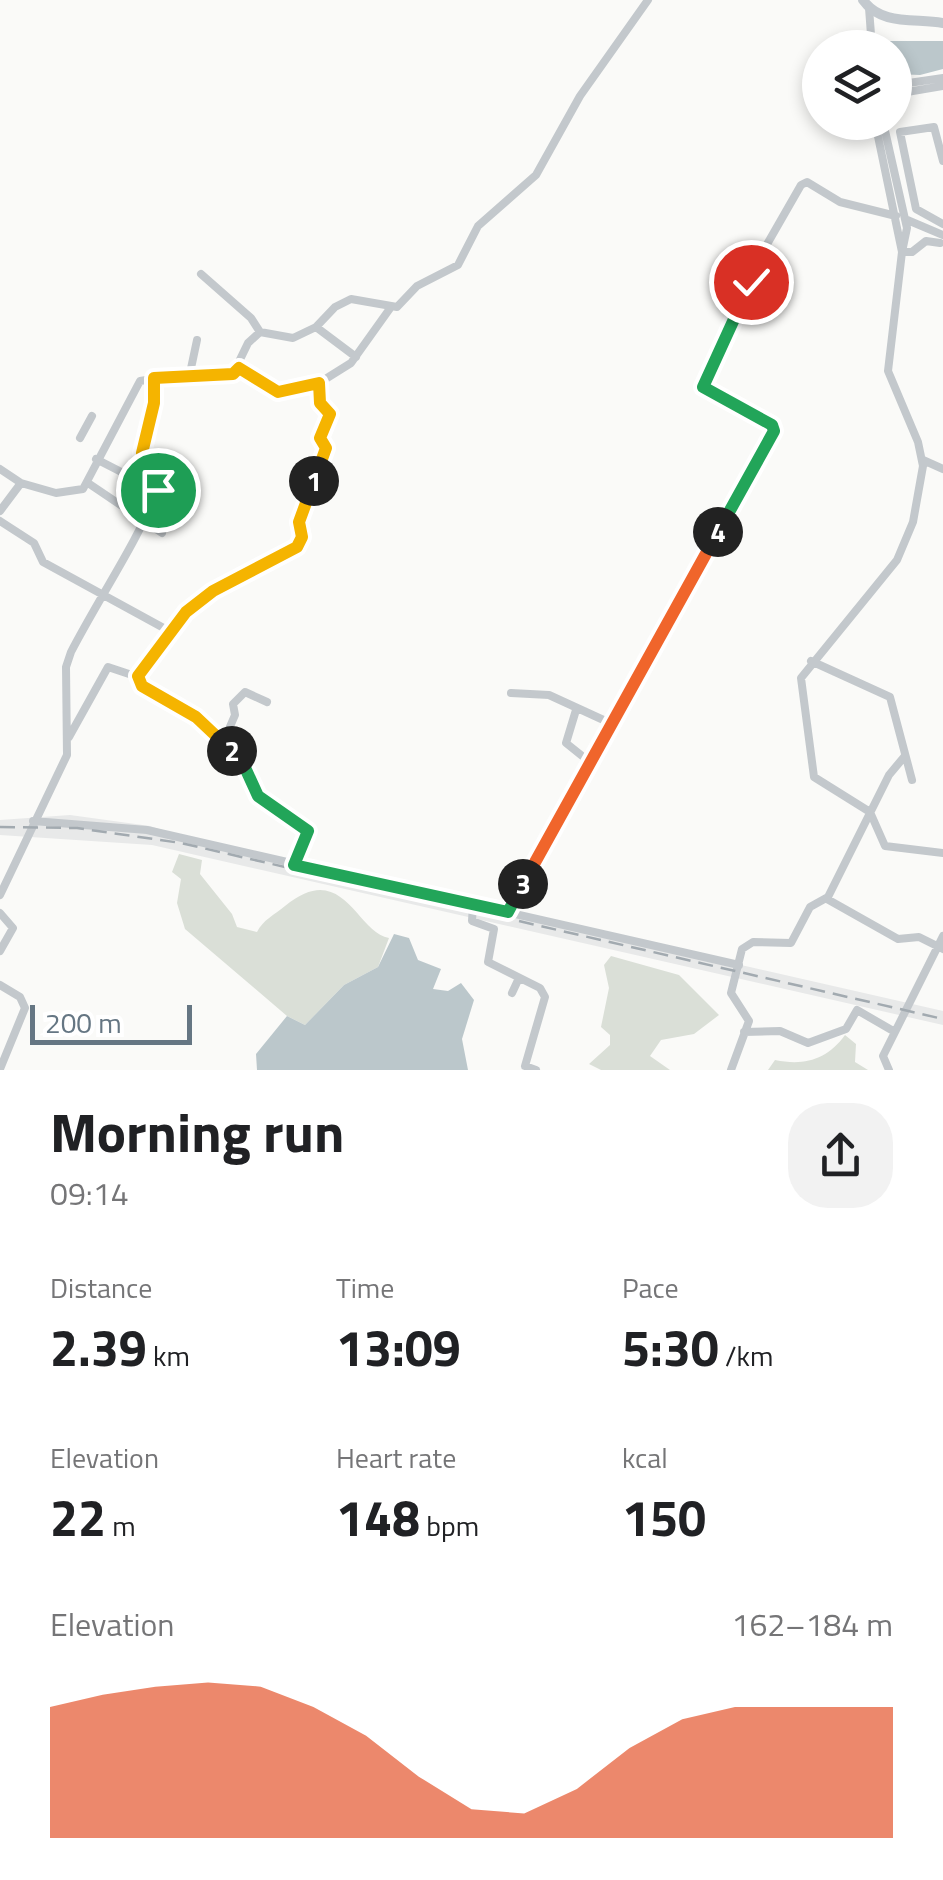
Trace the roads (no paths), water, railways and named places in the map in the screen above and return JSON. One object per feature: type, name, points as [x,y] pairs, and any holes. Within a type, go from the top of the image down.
[{"type":"main road","points":[[866,4],[892,19],[943,20]]},
{"type":"street","points":[[201,274],[260,332],[288,338],[316,327],[343,301],[364,299],[392,307],[401,305],[417,286],[458,266],[478,226],[536,175],[580,96],[648,0]]},
{"type":"street","points":[[866,4],[870,30]]},
{"type":"street","points":[[912,83],[943,78]]},
{"type":"street","points":[[912,91],[943,86]]},
{"type":"street","points":[[943,161],[934,127],[900,132],[916,209],[943,224]]},
{"type":"street","points":[[882,140],[892,198],[901,223]]},
{"type":"street","points":[[882,140],[907,252],[888,371],[922,460],[913,522],[902,550],[811,661],[800,682],[812,772],[870,812],[885,846],[943,853]]},
{"type":"street","points":[[508,912],[774,431],[703,384],[762,253],[804,182],[815,184],[840,202],[878,213],[942,241]]},
{"type":"street","points":[[878,213],[892,198]]},
{"type":"street","points":[[907,252],[926,240],[942,241]]},
{"type":"street","points":[[239,368],[278,392],[319,383],[356,357],[392,307]]},
{"type":"street","points":[[316,327],[356,357]]},
{"type":"street","points":[[0,469],[21,483],[56,493],[80,490],[88,483],[96,459],[132,389],[140,381],[190,373],[233,374],[248,342],[260,332]]},
{"type":"street","points":[[190,373],[197,340]]},
{"type":"street","points":[[0,895],[65,760],[66,667],[101,593],[144,522],[158,490],[142,453],[154,403],[154,378]]},
{"type":"street","points":[[138,676],[172,632],[213,591],[297,547],[302,537],[299,522],[325,450],[320,438],[330,414],[320,403],[319,383]]},
{"type":"street","points":[[80,438],[92,416]]},
{"type":"street","points":[[86,427],[106,440]]},
{"type":"street","points":[[96,459],[134,478]]},
{"type":"street","points":[[922,460],[943,469]]},
{"type":"street","points":[[0,511],[21,483]]},
{"type":"street","points":[[88,483],[162,534]]},
{"type":"street","points":[[0,521],[34,542],[44,562],[172,632]]},
{"type":"street","points":[[811,661],[890,698],[912,780]]},
{"type":"street","points":[[67,741],[108,667],[138,676]]},
{"type":"street","points":[[138,676],[142,686],[196,717],[236,754],[258,796],[308,831],[294,865]]},
{"type":"street","points":[[236,754],[241,742],[229,730],[236,715],[233,704],[245,692],[266,702]]},
{"type":"street","points":[[511,693],[541,693],[610,723]]},
{"type":"street","points":[[576,710],[566,743],[591,763]]},
{"type":"street","points":[[731,1070],[749,1017],[731,993],[740,965],[739,955],[748,944],[791,942],[810,907],[827,899],[870,812],[904,757]]},
{"type":"street","points":[[33,822],[146,830],[740,965]]},
{"type":"street","points":[[827,899],[898,939],[918,937],[941,948]]},
{"type":"street","points":[[474,905],[472,921],[494,929],[488,962],[540,988],[546,1001],[525,1066],[536,1070]]},
{"type":"street","points":[[0,912],[13,928],[0,951]]},
{"type":"street","points":[[889,1070],[883,1056],[941,948],[943,936]]},
{"type":"street","points":[[512,994],[520,978]]},
{"type":"street","points":[[0,986],[20,996],[25,1008],[0,1069]]},
{"type":"street","points":[[744,1032],[780,1031],[808,1043],[846,1029],[857,1010],[895,1032]]},
{"type":"railway","points":[[0,827],[77,828],[181,843],[943,1019]]}]
